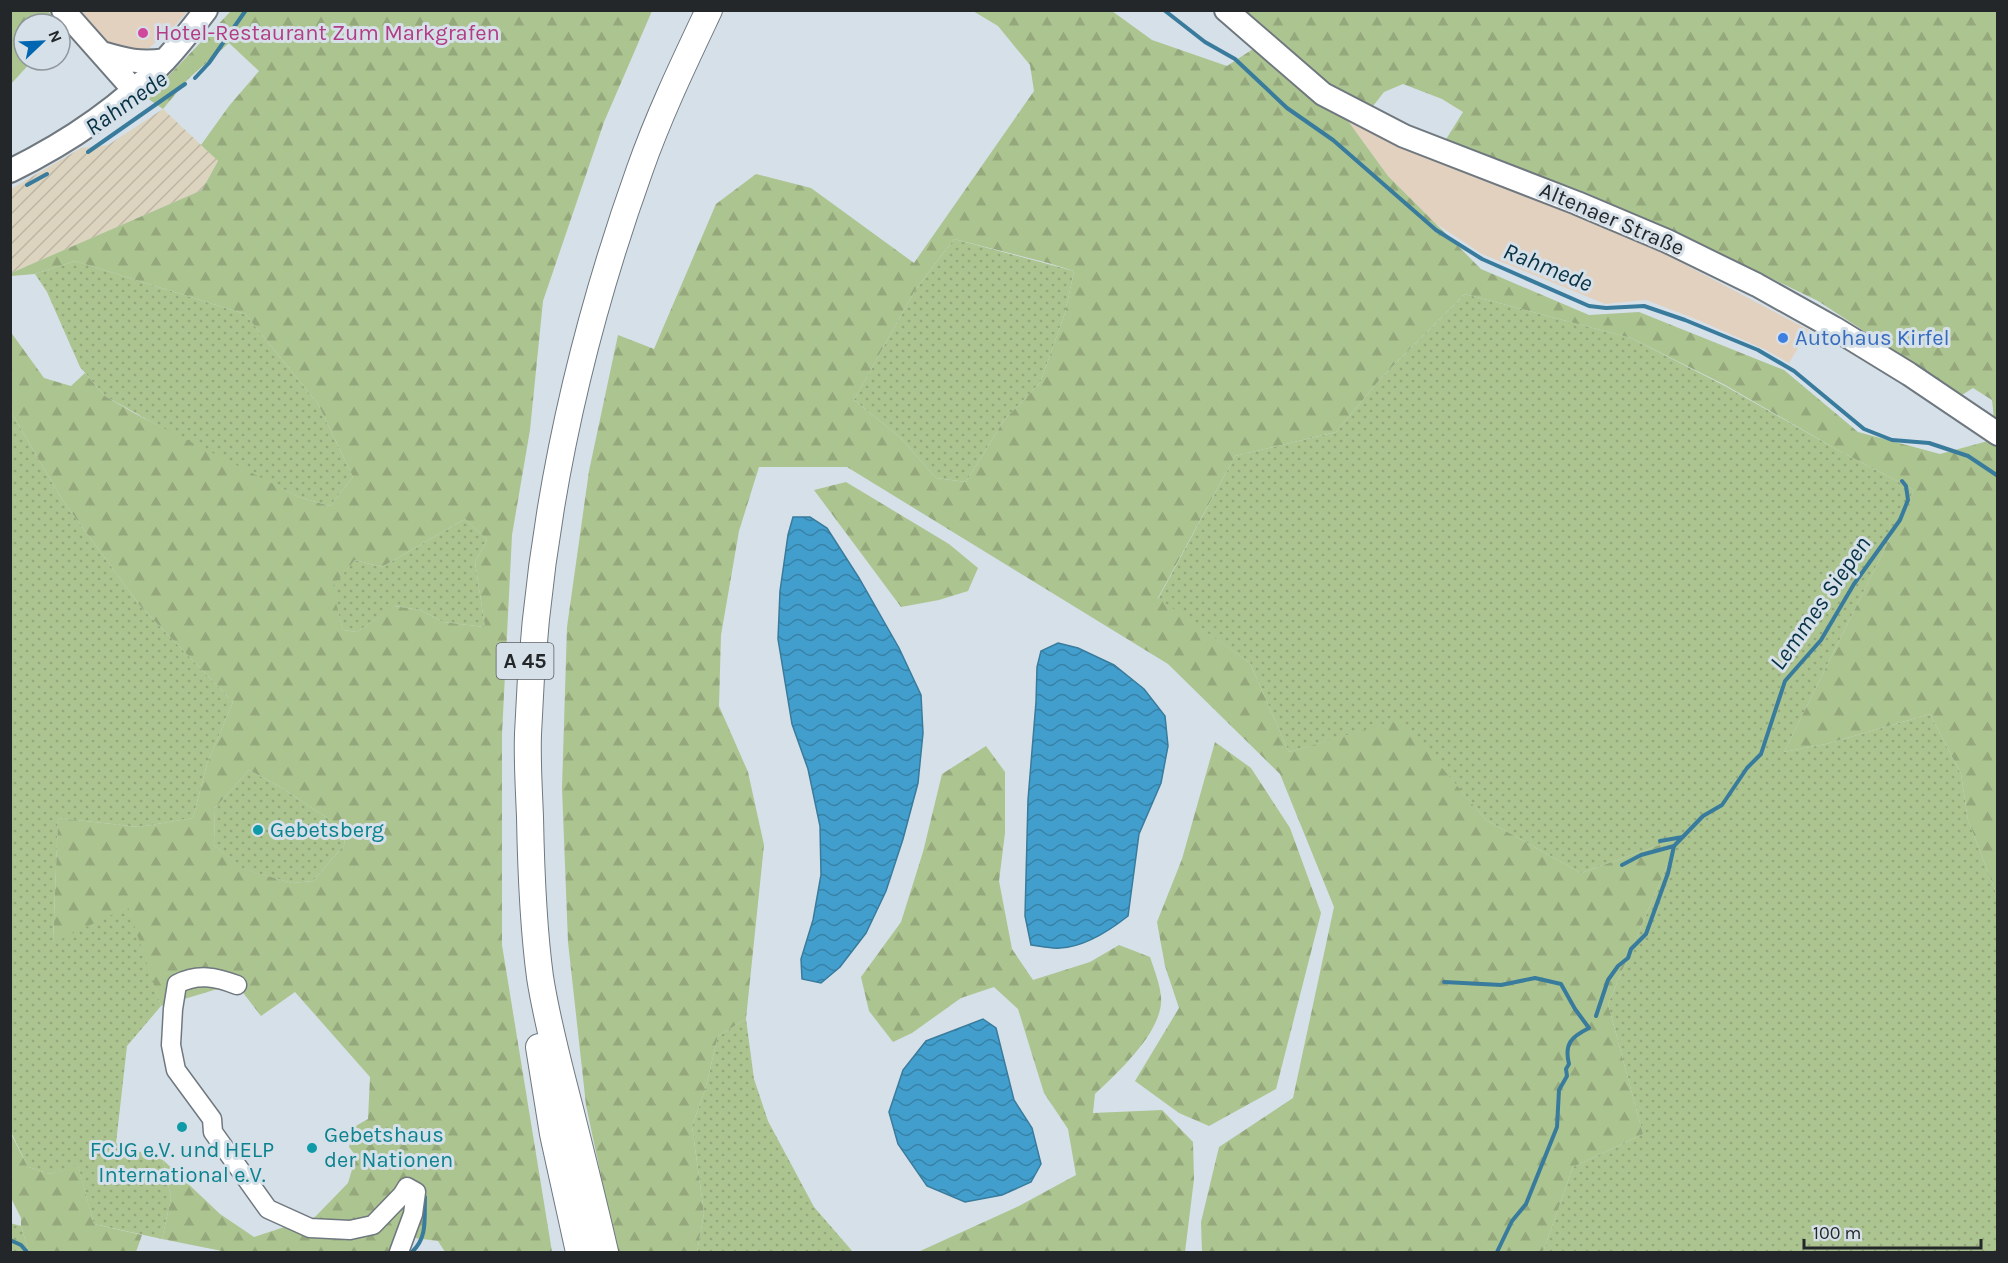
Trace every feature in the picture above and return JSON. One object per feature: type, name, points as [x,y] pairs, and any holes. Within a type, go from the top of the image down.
[{"type":"highway","name":"A 45","points":[[579,1252],[553,1134],[536,1026],[527,941],[521,831],[521,735],[526,645],[540,532],[567,379],[591,291],[632,166],[700,10]]},
{"type":"highway","name":"A 45","points":[[605,1252],[540,978],[531,874],[528,736],[534,642],[546,546],[576,380],[597,299],[668,85],[710,10]]},
{"type":"main road","points":[[63,10],[133,89]]},
{"type":"main road","points":[[10,171],[81,131],[133,89],[165,60],[206,10]]},
{"type":"main road","name":"Altenaer Straße","points":[[1226,10],[1323,94],[1404,136],[1577,203],[1667,241],[1757,285],[1909,374],[1998,434]]},
{"type":"main road","points":[[102,53],[132,62],[146,63],[165,60]]},
{"type":"street","points":[[237,985],[219,978],[190,977],[177,984],[171,1045],[176,1070],[212,1119],[213,1132],[268,1209],[310,1228],[350,1230],[373,1225],[407,1187],[416,1192],[413,1214],[399,1252]]},
{"type":"shaded area","points":[[74,11],[188,11],[171,30],[149,48],[137,51],[106,43]]},
{"type":"shaded area","points":[[163,109],[218,161],[202,190],[11,273],[11,189],[81,148],[108,145]]},
{"type":"shaded area","points":[[1348,121],[1384,138],[1614,227],[1809,330],[1789,363],[1766,350],[1698,320],[1646,300],[1605,304],[1482,254],[1435,223],[1388,176]]},
{"type":"green space","points":[[11,10],[48,11],[12,12],[12,72],[22,72],[11,84]]},
{"type":"green space","points":[[231,11],[652,11],[604,122],[543,301],[530,430],[512,535],[502,734],[502,945],[552,1252],[445,1252],[438,1241],[407,1237],[398,1252],[227,1252],[162,1239],[171,1198],[163,1160],[220,1214],[254,1237],[315,1217],[348,1183],[356,1156],[349,1147],[354,1127],[368,1119],[370,1077],[295,992],[261,1016],[237,985],[161,1006],[128,907],[53,943],[58,818],[139,827],[193,818],[207,764],[233,702],[141,607],[63,501],[11,412],[10,331],[44,378],[71,386],[85,373],[105,396],[134,413],[299,497],[330,506],[353,477],[318,404],[245,314],[75,261],[35,274],[11,276],[11,273],[202,190],[218,161],[201,145],[229,106],[259,71],[229,43],[188,79],[163,109],[147,98]],"holes":[[[465,519],[487,540],[475,562],[485,627],[443,622],[420,610],[394,606],[357,632],[343,630],[332,587],[355,560],[382,567]],[[249,770],[282,788],[342,828],[345,844],[313,881],[292,883],[244,869],[214,845],[215,808]]]},
{"type":"green space","points":[[973,11],[1112,11],[1152,40],[1227,66],[1253,49],[1297,88],[1348,121],[1388,176],[1481,269],[1589,315],[1639,312],[1784,370],[1858,432],[1940,454],[1988,441],[1997,447],[1997,895],[1968,820],[1961,774],[1930,714],[1826,744],[1784,752],[1914,490],[1836,449],[1725,385],[1631,338],[1465,294],[1382,377],[1336,432],[1235,456],[1158,598],[1250,663],[1289,752],[1401,719],[1486,820],[1581,873],[1679,838],[1608,1004],[1643,1134],[1573,1167],[1543,1252],[1202,1252],[1201,1222],[1219,1147],[1293,1098],[1334,907],[1280,774],[1168,664],[847,467],[759,467],[739,531],[721,635],[719,706],[748,772],[764,845],[746,1019],[718,1036],[705,1090],[692,1126],[704,1213],[697,1252],[617,1252],[586,1105],[568,942],[562,788],[567,627],[589,471],[618,335],[654,349],[716,204],[756,174],[811,188],[914,263],[1034,91],[1030,65],[998,26]],"holes":[[[954,239],[1074,271],[1065,313],[1040,383],[1004,420],[966,482],[936,478],[901,438],[854,400],[914,292]]]},
{"type":"green space","points":[[1244,11],[1997,11],[1997,421],[1994,419],[1992,400],[1973,388],[1962,395],[1818,301],[1680,234],[1584,192],[1445,141],[1463,112],[1442,99],[1403,84],[1384,92],[1370,110],[1352,101],[1303,66]]},
{"type":"green space","points":[[954,239],[1074,271],[1065,313],[1040,383],[1004,420],[966,482],[936,478],[901,438],[854,400],[914,292]]},
{"type":"green space","points":[[75,261],[245,314],[318,404],[353,477],[330,506],[299,497],[182,439],[105,396],[80,367],[47,292],[35,274]]},
{"type":"green space","points":[[1465,294],[1631,338],[1725,386],[1914,490],[1784,752],[1826,744],[1930,714],[1961,774],[1968,820],[1997,895],[1997,1252],[1543,1252],[1573,1167],[1643,1134],[1608,1004],[1679,838],[1581,873],[1486,820],[1401,720],[1289,752],[1250,663],[1158,599],[1235,456],[1336,432],[1382,377]]},
{"type":"green space","points":[[11,412],[63,501],[141,607],[233,702],[207,764],[193,818],[139,827],[58,818],[53,942],[129,906],[161,1006],[127,1046],[116,1143],[163,1160],[171,1198],[162,1239],[94,1224],[78,1166],[50,1174],[28,1167],[11,1132]]},
{"type":"green space","points":[[846,482],[949,544],[978,568],[968,591],[939,600],[901,607],[814,490]]},
{"type":"green space","points":[[465,519],[487,540],[475,562],[485,627],[443,622],[420,610],[395,606],[357,632],[343,630],[331,587],[355,560],[382,567]]},
{"type":"green space","points":[[1215,742],[1251,768],[1290,828],[1321,913],[1276,1089],[1209,1126],[1179,1113],[1135,1081],[1179,1008],[1165,966],[1157,922],[1182,859]]},
{"type":"green space","points":[[986,746],[1005,772],[1005,833],[999,881],[1012,949],[1033,980],[1090,962],[1119,945],[1150,957],[1161,997],[1160,1010],[1155,1024],[1137,1050],[1095,1094],[1093,1113],[1162,1110],[1193,1142],[1194,1179],[1185,1252],[918,1252],[1019,1206],[1076,1175],[1068,1129],[1044,1093],[1018,1009],[994,987],[961,998],[912,1033],[893,1042],[869,1011],[861,977],[901,922],[923,852],[942,774]]},
{"type":"green space","points":[[249,770],[282,788],[342,828],[345,844],[313,881],[292,883],[243,869],[214,845],[215,808]]},
{"type":"green space","points":[[746,1019],[754,1079],[768,1121],[814,1207],[853,1252],[697,1252],[704,1213],[692,1126],[705,1090],[718,1036]]},
{"type":"green space","points":[[10,1132],[28,1167],[50,1174],[78,1165],[94,1224],[142,1235],[136,1252],[29,1252],[21,1226],[21,1218],[11,1198]]},
{"type":"green space","points":[[10,1223],[21,1226],[29,1252],[11,1252]]},
{"type":"water","points":[[793,517],[810,517],[827,528],[899,648],[921,695],[923,733],[918,783],[886,891],[866,933],[840,967],[821,983],[802,979],[801,959],[813,920],[821,875],[820,826],[808,769],[792,724],[778,639],[780,591],[788,535]]},
{"type":"water","points":[[1058,643],[1078,648],[1114,665],[1144,689],[1165,716],[1168,746],[1161,783],[1139,834],[1128,916],[1105,932],[1078,945],[1049,948],[1031,945],[1025,916],[1028,800],[1037,667],[1041,651]]},
{"type":"water","points":[[983,1019],[996,1028],[1014,1100],[1032,1128],[1041,1164],[1031,1182],[1002,1195],[965,1202],[927,1186],[898,1144],[889,1112],[903,1070],[926,1041]]},
{"type":"waterway","name":"Rahmede","points":[[195,78],[209,63],[246,10]]},
{"type":"waterway","name":"Rahmede","points":[[1164,10],[1205,42],[1235,59],[1287,108],[1333,140],[1436,230],[1482,259],[1589,306],[1606,308],[1644,306],[1758,350],[1794,371],[1864,429],[1892,440],[1929,443],[1968,456],[1998,476]]},
{"type":"waterway","name":"Rahmede","points":[[88,152],[185,84]]},
{"type":"waterway","name":"Rahmede","points":[[27,185],[47,174]]},
{"type":"waterway","name":"Lemmes Siepen","points":[[1596,1016],[1608,980],[1618,966],[1628,958],[1631,949],[1646,934],[1668,873],[1674,846],[1703,816],[1722,805],[1747,768],[1761,754],[1785,681],[1821,640],[1854,584],[1900,520],[1908,500],[1906,486],[1902,481]]},
{"type":"waterway","points":[[1660,841],[1683,837]]},
{"type":"waterway","points":[[1622,865],[1641,855],[1674,846]]},
{"type":"waterway","name":"Lemmes Siepen","points":[[1444,982],[1501,985],[1535,978],[1561,984],[1589,1028],[1573,1038],[1568,1046],[1569,1064],[1566,1069],[1567,1076],[1559,1090],[1557,1127],[1526,1204],[1512,1221],[1497,1252]]},
{"type":"waterway","points":[[412,1252],[423,1234],[425,1197]]},
{"type":"waterway","points":[[10,1240],[21,1245],[27,1252]]},
{"type":"place","name":"Hotel-Restaurant Zum Markgrafen","points":[[143,33]]},
{"type":"place","name":"Autohaus Kirfel","points":[[1783,338]]},
{"type":"place","name":"Gebetsberg","points":[[258,830]]},
{"type":"place","name":"FCJG e.V. und HELP International e.V.","points":[[182,1127]]},
{"type":"place","name":"Gebetshaus der Nationen","points":[[312,1148]]}]
